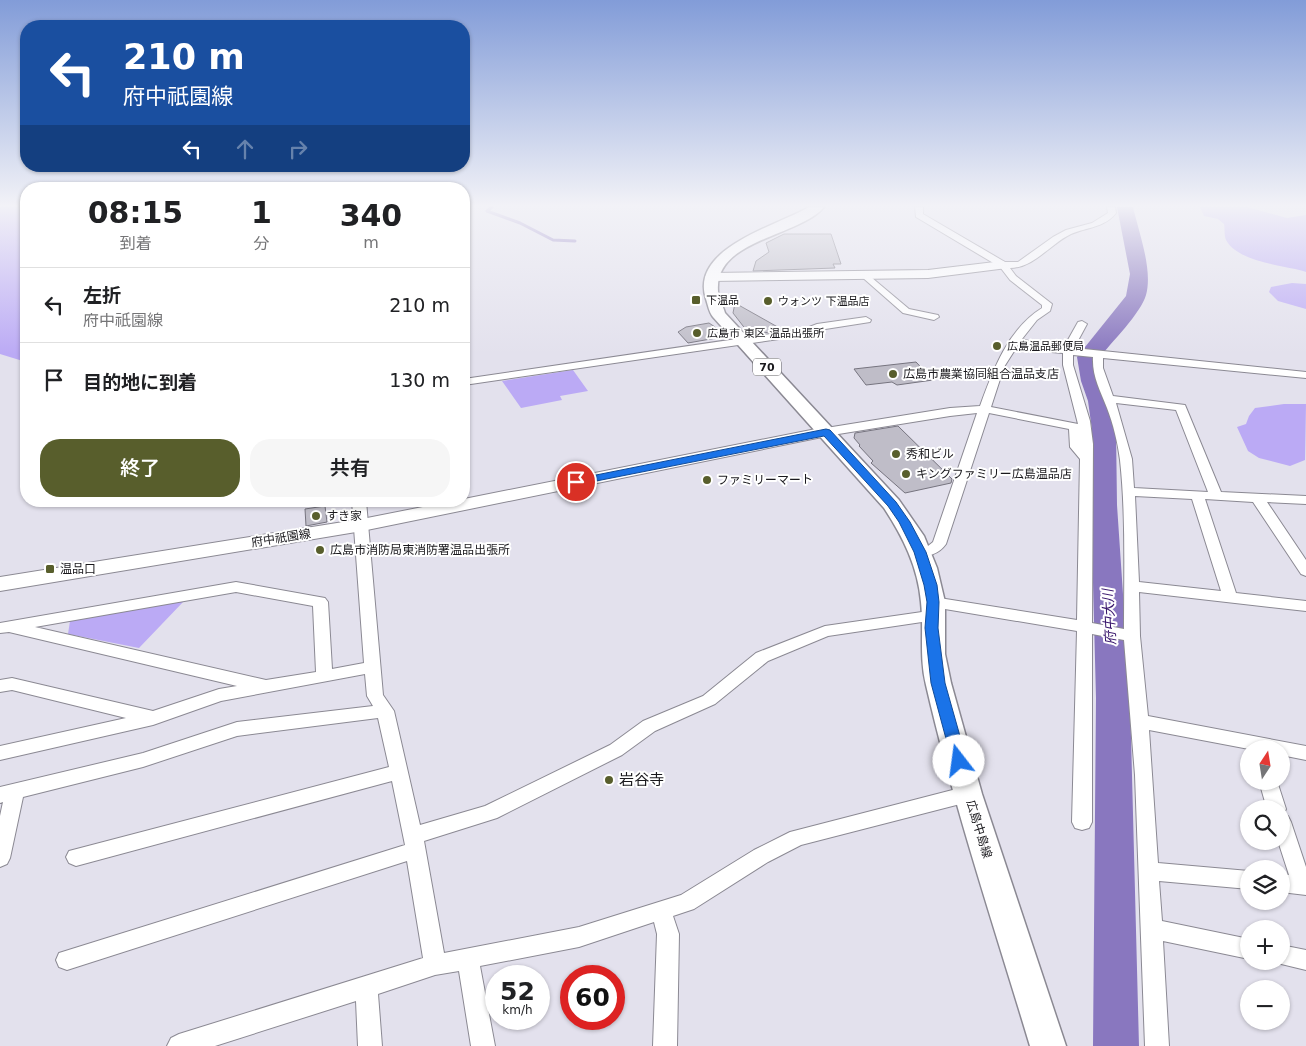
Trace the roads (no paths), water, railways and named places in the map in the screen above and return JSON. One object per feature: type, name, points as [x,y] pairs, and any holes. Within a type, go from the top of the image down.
[{"type":"main road","points":[[711,277],[720,262],[728,256]]},
{"type":"main road","points":[[711,277],[928,274],[1003,265]]},
{"type":"main road","name":"広島中島線","points":[[711,277],[710,295],[718,314],[892,504],[920,552],[930,585],[934,654],[938,683],[968,794],[1048,1046]]},
{"type":"main road","name":"府中祇園線","points":[[470,503],[826,432]]},
{"type":"main road","name":"府中祇園線","points":[[0,584],[362,525],[452,507]]},
{"type":"street","points":[[920,552],[932,550],[939,544],[1000,367],[1033,318],[1046,309],[1047,304],[1018,282],[1003,265],[988,256]]},
{"type":"street","points":[[1003,265],[1020,265],[1031,256]]},
{"type":"street","points":[[865,274],[906,311],[934,317]]},
{"type":"street","points":[[470,381],[806,332],[817,326],[866,320]]},
{"type":"street","points":[[1082,324],[1068,349],[1068,366],[1084,420],[1086,458],[1082,822]]},
{"type":"street","points":[[1016,341],[1040,348],[1098,352],[1306,375]]},
{"type":"street","points":[[1098,352],[1098,368],[1113,408],[1126,459],[1132,586],[1132,636],[1149,871],[1157,1046]]},
{"type":"street","points":[[1109,399],[1181,407],[1216,495]]},
{"type":"street","points":[[826,432],[950,412],[986,410],[1075,427],[1076,447],[1086,458]]},
{"type":"street","points":[[1128,492],[1306,500]]},
{"type":"street","points":[[1197,494],[1230,597]]},
{"type":"street","points":[[1257,497],[1306,570]]},
{"type":"street","points":[[360,507],[375,696],[385,711],[399,772],[414,843],[435,965]]},
{"type":"street","points":[[1132,586],[1306,606]]},
{"type":"street","points":[[4,627],[236,587],[320,602],[324,676]]},
{"type":"street","points":[[67,960],[414,843],[490,812],[616,750],[649,726],[710,700],[762,657],[826,631],[922,617],[932,611],[1020,614],[1132,636]]},
{"type":"street","points":[[4,627],[268,686]]},
{"type":"street","points":[[0,753],[153,718],[219,695],[373,667]]},
{"type":"street","points":[[0,686],[12,684],[153,718]]},
{"type":"street","points":[[0,858],[8,793],[142,760],[237,730],[385,711]]},
{"type":"street","points":[[1139,721],[1240,743]]},
{"type":"street","points":[[1290,751],[1306,753]]},
{"type":"street","points":[[76,857],[399,772]]},
{"type":"street","points":[[179,1046],[435,965],[579,937],[687,902],[761,856],[797,838],[968,794]]},
{"type":"street","points":[[1290,847],[1304,885],[1290,884]]},
{"type":"street","points":[[1149,871],[1240,879]]},
{"type":"street","points":[[661,910],[668,934],[664,1046]]},
{"type":"street","points":[[1152,929],[1240,947]]},
{"type":"street","points":[[1290,957],[1306,960]]},
{"type":"street","points":[[468,959],[483,1046]]},
{"type":"street","points":[[366,988],[370,1046]]},
{"type":"waterway","name":"府中大川","points":[[1116,1046],[1113,698],[1104,505],[1104,430],[1100,401],[1092,381],[1088,357],[1129,308],[1136,296],[1139,274],[1135,256]]},
{"type":"place","name":"下温品","points":[[696,300]]},
{"type":"place","name":"ウォンツ 下温品店","points":[[768,301]]},
{"type":"place","name":"広島市 東区 温品出張所","points":[[697,333]]},
{"type":"place","name":"広島温品郵便局","points":[[997,346]]},
{"type":"place","name":"広島市農業協同組合温品支店","points":[[893,374]]},
{"type":"place","name":"秀和ビル","points":[[896,454]]},
{"type":"place","name":"キングファミリー広島温品店","points":[[906,474]]},
{"type":"place","name":"ファミリーマート","points":[[707,480]]},
{"type":"place","name":"すき家","points":[[316,516]]},
{"type":"place","name":"広島市消防局東消防署温品出張所","points":[[320,550]]},
{"type":"place","name":"温品口","points":[[50,569]]},
{"type":"place","name":"岩谷寺","points":[[609,780]]}]
